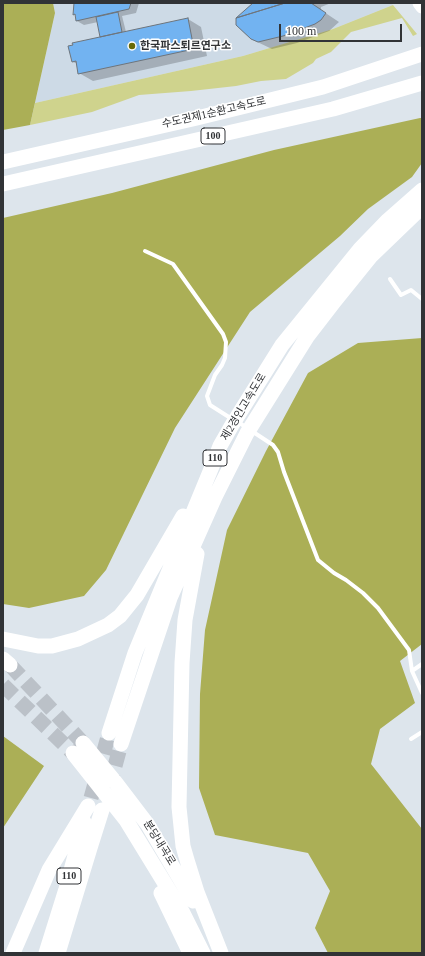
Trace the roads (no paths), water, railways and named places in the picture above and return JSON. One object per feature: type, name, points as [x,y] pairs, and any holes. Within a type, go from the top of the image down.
[{"type":"highway","name":"수도권제1순환고속도로","points":[[3,162],[197,118],[323,87],[417,56]]},
{"type":"highway","name":"수도권제1순환고속도로","points":[[3,184],[333,109],[422,83]]},
{"type":"highway","name":"제2경인고속도로","points":[[122,744],[170,598],[215,497],[250,427],[307,337],[352,278],[371,256],[391,227],[422,190]]},
{"type":"highway","name":"제2경인고속도로","points":[[108,733],[135,653],[210,469],[220,446],[232,425],[282,345],[360,249],[422,207]]},
{"type":"highway","points":[[3,639],[38,646],[65,643],[93,633],[108,625],[120,616],[137,595],[210,469]]},
{"type":"highway","points":[[215,497],[198,551],[185,620],[182,663],[178,807],[183,846],[197,892],[221,953]]},
{"type":"highway","name":"분당내곡로","points":[[203,953],[182,912],[126,820],[78,748],[148,825],[200,911],[221,953]]},
{"type":"highway","name":"110","points":[[13,953],[49,870],[89,802],[66,889],[46,953]]},
{"type":"highway","name":"110","points":[[58,953],[102,810]]},
{"type":"highway","points":[[126,820],[190,953]]},
{"type":"highway","points":[[66,953],[75,898]]},
{"type":"main road","points":[[418,3],[422,7]]},
{"type":"lane","points":[[145,251],[173,264],[223,334],[226,342],[225,358],[215,375],[207,396],[210,405],[273,445],[278,452],[284,472],[318,560],[363,593],[378,608],[409,650],[412,671],[422,693]]},
{"type":"lane","points":[[390,279],[401,295],[411,290],[422,299]]},
{"type":"lane","points":[[412,671],[422,664]]},
{"type":"lane","points":[[411,739],[422,732]]},
{"type":"tunnel","points":[[10,665],[83,743]]},
{"type":"tunnel","points":[[3,685],[73,753]]},
{"type":"tunnel","points":[[91,798],[109,733]]},
{"type":"tunnel","points":[[109,788],[121,744]]},
{"type":"place","name":"한국파스퇴르연구소","points":[[132,46]]}]
